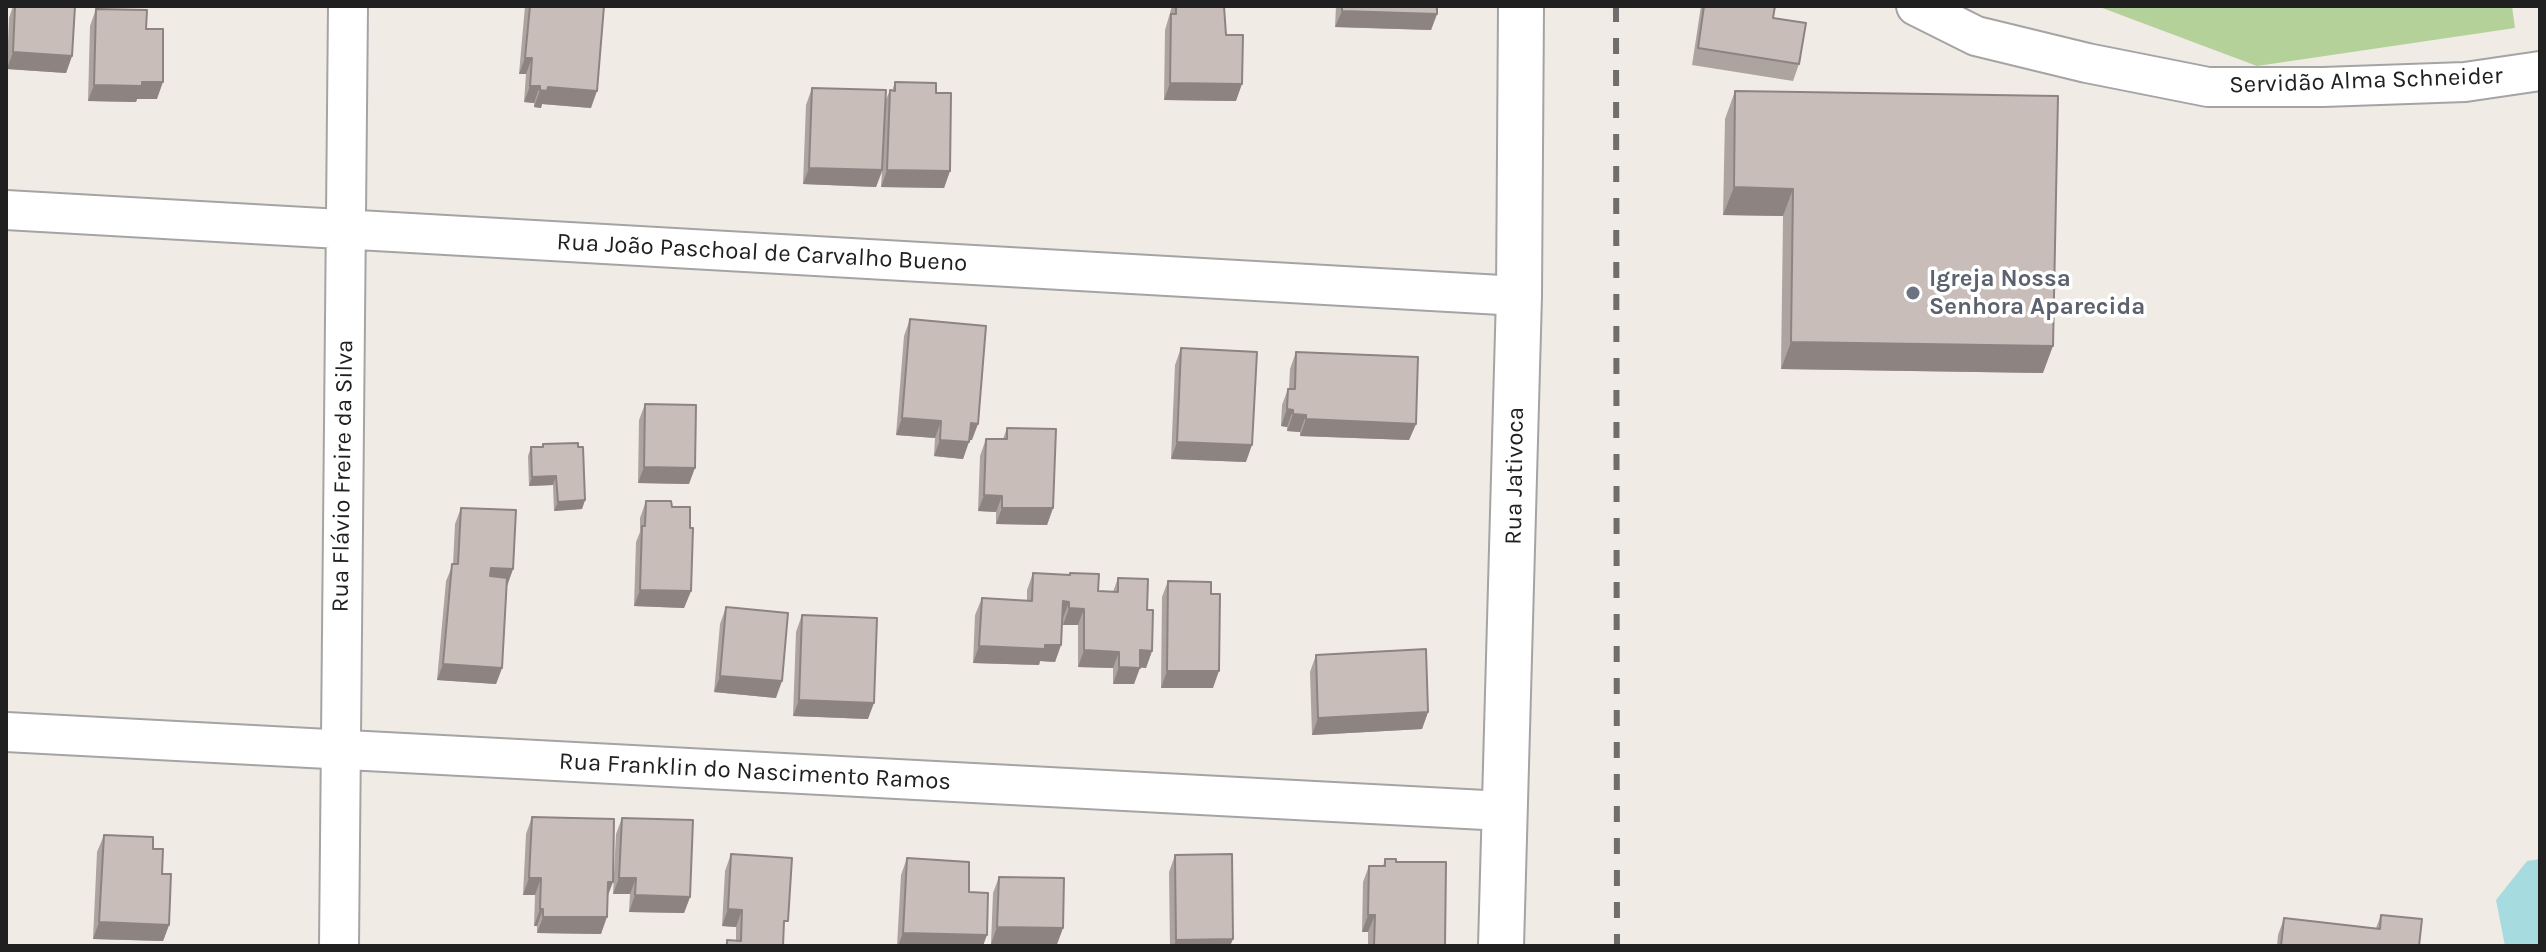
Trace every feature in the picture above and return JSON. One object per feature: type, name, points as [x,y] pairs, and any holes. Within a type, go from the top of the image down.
[{"type":"street","name":"Rua Flávio Freire da Silva","points":[[339,946],[348,6]]},
{"type":"street","name":"Rua Jativoca","points":[[1501,946],[1519,296],[1521,6]]},
{"type":"street","name":"Servidão Alma Schneider","points":[[1916,6],[1976,36],[2087,63],[2208,87],[2465,82],[2540,71]]},
{"type":"street","name":"Rua João Paschoal de Carvalho Bueno","points":[[6,210],[1519,296]]},
{"type":"street","name":"Rua Franklin do Nascimento Ramos","points":[[6,732],[1504,811]]},
{"type":"green space","points":[[2097,6],[2512,6],[2515,28],[2257,66]]},
{"type":"water","points":[[2540,859],[2540,946],[2505,946],[2496,900],[2527,861]]},
{"type":"building","points":[[15,6],[75,6],[72,56],[13,52]]},
{"type":"building","points":[[530,6],[604,6],[597,91],[548,87],[547,91],[540,90],[540,86],[530,86],[532,58],[525,58]]},
{"type":"building","points":[[1176,6],[1224,6],[1226,35],[1243,35],[1242,84],[1170,83],[1171,14],[1176,14]]},
{"type":"building","points":[[1342,6],[1437,6],[1437,14],[1342,11]]},
{"type":"building","points":[[1704,6],[1775,6],[1773,18],[1806,23],[1799,64],[1698,48]]},
{"type":"building","points":[[96,9],[147,10],[146,29],[163,29],[163,82],[142,82],[142,86],[94,85]]},
{"type":"building","points":[[895,82],[936,83],[936,93],[951,93],[950,171],[887,170],[890,90],[895,91]]},
{"type":"building","points":[[812,88],[886,90],[882,170],[809,168]]},
{"type":"building","name":"Igreja Nossa Senhora Aparecida","points":[[1735,91],[2058,96],[2053,346],[1791,342],[1793,189],[1734,187]]},
{"type":"building","points":[[910,319],[986,326],[978,424],[971,423],[969,442],[940,440],[941,421],[902,418]]},
{"type":"building","points":[[1181,348],[1257,352],[1252,445],[1177,442]]},
{"type":"building","points":[[1296,352],[1418,357],[1416,424],[1306,419],[1306,415],[1293,414],[1293,410],[1287,409],[1288,389],[1295,389]]},
{"type":"building","points":[[645,404],[696,405],[695,468],[644,467]]},
{"type":"building","points":[[1007,428],[1056,429],[1053,508],[1002,508],[1002,496],[984,495],[986,439],[1007,439]]},
{"type":"building","points":[[578,443],[578,447],[583,447],[585,500],[558,502],[556,476],[532,477],[531,447]]},
{"type":"building","points":[[646,501],[671,501],[672,507],[690,507],[690,528],[693,528],[691,591],[640,590]]},
{"type":"building","points":[[461,508],[516,510],[513,569],[491,568],[490,576],[507,578],[502,668],[443,664],[452,564],[458,564]]},
{"type":"building","points":[[1033,573],[1099,574],[1098,591],[1118,592],[1118,578],[1148,579],[1147,610],[1153,610],[1152,651],[1140,650],[1140,668],[1119,667],[1119,652],[1084,650],[1084,609],[1069,608],[1069,602],[1063,601],[1061,645],[1045,645],[1045,649],[979,646],[982,598],[1032,601]]},
{"type":"building","points":[[1168,581],[1211,582],[1211,594],[1220,594],[1219,671],[1167,671]]},
{"type":"building","points":[[726,607],[788,613],[782,681],[720,676]]},
{"type":"building","points":[[802,615],[877,618],[874,703],[799,700]]},
{"type":"building","points":[[1426,649],[1428,712],[1318,718],[1316,655]]},
{"type":"building","points":[[532,817],[614,819],[613,882],[608,882],[607,917],[543,917],[543,909],[540,909],[541,878],[529,878]]},
{"type":"building","points":[[622,818],[693,820],[690,897],[635,895],[636,878],[619,878]]},
{"type":"building","points":[[104,835],[153,837],[153,849],[163,849],[162,874],[171,874],[169,925],[99,922]]},
{"type":"building","points":[[731,854],[792,858],[788,921],[784,921],[783,946],[727,946],[727,940],[741,941],[742,910],[728,909]]},
{"type":"building","points":[[1232,854],[1233,939],[1176,940],[1175,855]]},
{"type":"building","points":[[907,858],[969,862],[969,892],[988,893],[987,935],[903,933]]},
{"type":"building","points":[[1385,859],[1396,859],[1396,862],[1446,862],[1445,946],[1374,946],[1375,915],[1368,915],[1369,866],[1385,866]]},
{"type":"building","points":[[999,877],[1064,878],[1063,928],[997,927]]},
{"type":"building","points":[[2381,915],[2422,919],[2419,946],[2281,946],[2284,918],[2380,929]]},
{"type":"railway","points":[[1616,6],[1617,946]]},
{"type":"place","name":"Igreja Nossa Senhora Aparecida","points":[[1913,293]]}]
